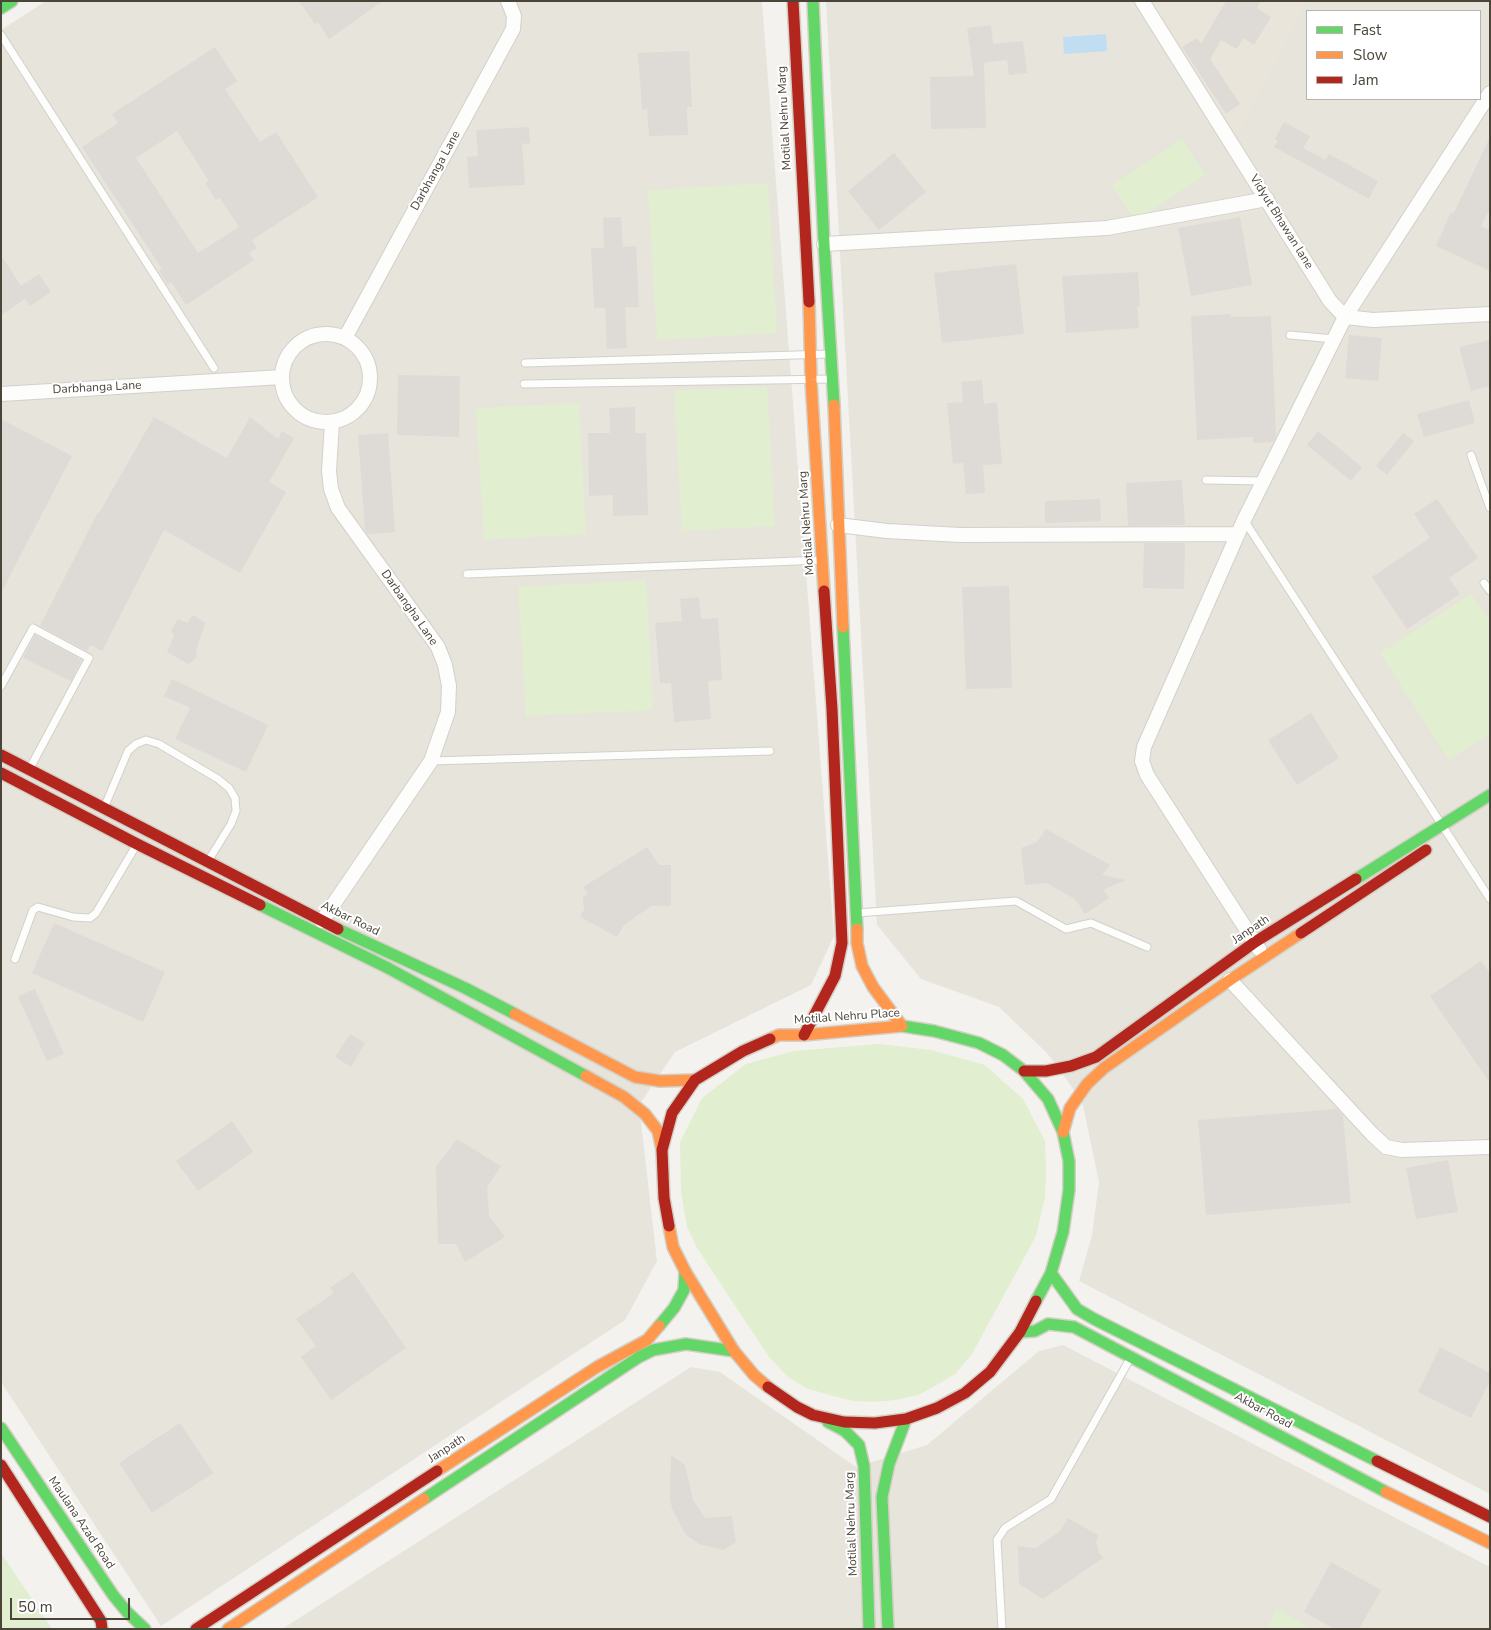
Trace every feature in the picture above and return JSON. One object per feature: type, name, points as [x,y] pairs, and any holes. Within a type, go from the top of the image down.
[{"type":"main road","points":[[1,8],[12,1]]},
{"type":"main road","name":"Motilal Nehru Marg","points":[[792,1],[808,274],[812,380],[824,560],[842,943],[835,976],[804,1035]]},
{"type":"main road","points":[[813,1],[824,244],[833,379],[857,943],[862,966],[873,987],[902,1026]]},
{"type":"main road","name":"Akbar Road","points":[[1,755],[322,921],[465,988],[635,1077],[660,1080],[695,1080]]},
{"type":"main road","points":[[1,774],[137,844],[388,968],[624,1097],[646,1114],[658,1131],[662,1150]]},
{"type":"main road","name":"Janpath","points":[[1063,1132],[1070,1108],[1087,1084],[1104,1068],[1441,836],[1490,795]]},
{"type":"main road","name":"Janpath","points":[[1024,1071],[1071,1066],[1096,1057],[1255,942],[1490,808]]},
{"type":"main road","name":"Motilal Nehru Place","points":[[902,1026],[934,1031],[979,1043],[1003,1055],[1024,1071],[1048,1099],[1063,1132],[1069,1161],[1069,1190],[1063,1232],[1051,1273],[1020,1332],[990,1372],[965,1393],[937,1408],[906,1419],[876,1423],[852,1422],[813,1415],[772,1391],[754,1375],[734,1351],[684,1272],[673,1247],[664,1198],[662,1150],[672,1113],[695,1080],[742,1051],[779,1035],[804,1035],[902,1026]]},
{"type":"main road","name":"Janpath","points":[[196,1629],[597,1367],[647,1340],[674,1308],[684,1290],[684,1272]]},
{"type":"main road","name":"Akbar Road","points":[[1051,1273],[1062,1291],[1077,1309],[1094,1319],[1490,1517]]},
{"type":"main road","name":"Akbar Road","points":[[1020,1332],[1035,1331],[1048,1324],[1074,1327],[1490,1543]]},
{"type":"main road","points":[[228,1629],[639,1357],[653,1350],[686,1344],[734,1351]]},
{"type":"main road","name":"Motilal Nehru Marg","points":[[813,1415],[845,1431],[859,1445],[864,1466],[866,1497],[869,1629]]},
{"type":"main road","points":[[888,1629],[882,1497],[889,1464],[906,1419]]},
{"type":"main road","name":"Maulana Azad Road","points":[[1,1428],[113,1595],[145,1629]]},
{"type":"main road","points":[[1,1465],[93,1609],[102,1629]]},
{"type":"street","name":"Darbhanga Lane","points":[[345,338],[514,28],[514,16],[508,1]]},
{"type":"street","name":"Vidyut Bhawan lane","points":[[1142,1],[1330,300],[1345,317]]},
{"type":"street","points":[[1264,957],[1147,775],[1142,761],[1144,747],[1244,520],[1345,317],[1490,94]]},
{"type":"street","points":[[824,244],[1107,228],[1267,199]]},
{"type":"street","points":[[1345,317],[1373,320],[1490,314]]},
{"type":"street","points":[[328,334],[345,338],[359,348],[368,363],[371,380],[367,397],[357,411],[342,420],[325,423],[308,419],[294,409],[285,394],[282,377],[286,360],[296,346],[310,337],[328,334]]},
{"type":"street","name":"Darbhanga Lane","points":[[1,394],[282,377]]},
{"type":"street","name":"Darbangha Lane","points":[[322,921],[431,761],[448,712],[449,686],[446,665],[438,647],[338,508],[331,489],[329,471],[332,422]]},
{"type":"street","points":[[838,525],[887,531],[960,535],[1238,534]]},
{"type":"street","points":[[1230,980],[1386,1147],[1402,1150],[1490,1147]]},
{"type":"lane","points":[[1,35],[214,368]]},
{"type":"lane","points":[[1290,335],[1334,339]]},
{"type":"lane","points":[[525,363],[830,354]]},
{"type":"lane","points":[[524,384],[833,379]]},
{"type":"lane","points":[[1471,455],[1490,508]]},
{"type":"lane","points":[[1206,480],[1263,481]]},
{"type":"lane","points":[[1244,520],[1441,836],[1490,899]]},
{"type":"lane","points":[[466,574],[840,559]]},
{"type":"lane","points":[[1484,583],[1490,591]]},
{"type":"lane","points":[[1,686],[33,628],[89,658],[29,769]]},
{"type":"lane","points":[[104,808],[128,751],[136,744],[146,740],[159,744],[218,779],[229,788],[235,798],[236,811],[231,824],[207,862]]},
{"type":"lane","points":[[431,761],[770,751]]},
{"type":"lane","points":[[15,959],[33,910],[38,907],[74,917],[90,918],[96,913],[137,844]]},
{"type":"lane","points":[[857,913],[1016,901],[1066,929],[1091,923],[1147,947]]},
{"type":"lane","points":[[1002,1629],[997,1540],[1005,1528],[1051,1499],[1131,1357]]},
{"type":"shaded area","points":[[46,1],[762,1],[834,936],[811,985],[675,1052],[639,1105],[657,1261],[625,1320],[161,1626],[1,1382],[1,30]]},
{"type":"shaded area","points":[[826,1],[1490,1],[1490,1494],[1079,1281],[1092,1235],[1099,1182],[1082,1101],[1047,1053],[999,1007],[921,979],[877,925]]},
{"type":"shaded area","points":[[1151,1],[1308,1],[1236,138]]},
{"type":"shaded area","points":[[1063,1345],[1490,1567],[1490,1629],[282,1629],[691,1367],[720,1372],[856,1467],[927,1445],[1039,1351]]},
{"type":"green space","points":[[1182,139],[1205,175],[1135,221],[1112,185]]},
{"type":"green space","points":[[768,183],[777,333],[657,340],[648,190]]},
{"type":"green space","points":[[767,386],[775,526],[682,531],[674,391]]},
{"type":"green space","points":[[579,403],[586,534],[484,540],[476,408]]},
{"type":"green space","points":[[646,580],[653,710],[526,716],[518,587]]},
{"type":"green space","points":[[1471,594],[1490,622],[1490,734],[1449,760],[1380,653]]},
{"type":"green space","points":[[879,1044],[931,1050],[985,1065],[1023,1099],[1045,1141],[1046,1175],[1045,1197],[1036,1236],[972,1354],[955,1374],[918,1395],[874,1402],[852,1401],[808,1389],[788,1377],[769,1357],[697,1248],[687,1227],[681,1192],[680,1142],[702,1098],[746,1064],[794,1051]]},
{"type":"green space","points":[[1,1553],[52,1629],[1,1629]]},
{"type":"green space","points":[[1277,1609],[1312,1629],[1267,1629]]},
{"type":"water","points":[[1106,34],[1107,51],[1064,54],[1063,37]]},
{"type":"building","points":[[299,1],[383,1],[329,39],[318,22],[315,24]]},
{"type":"building","points":[[1226,1],[1261,1],[1257,8],[1271,17],[1254,45],[1243,38],[1237,49],[1221,40],[1210,59],[1240,104],[1226,114],[1182,47],[1197,38],[1201,44]]},
{"type":"building","points":[[991,25],[993,44],[1023,41],[1027,73],[1009,75],[1007,60],[984,63],[986,128],[931,129],[930,77],[974,76],[967,28]]},
{"type":"building","points":[[215,47],[237,81],[225,89],[260,142],[276,132],[318,197],[252,240],[257,248],[249,253],[254,260],[186,305],[171,282],[167,284],[159,271],[162,269],[82,147],[118,123],[112,114]],"holes":[[[177,131],[209,181],[205,183],[216,200],[220,198],[239,227],[198,253],[136,158]]]},
{"type":"building","points":[[689,51],[692,107],[687,107],[688,135],[649,136],[647,109],[642,110],[638,53]]},
{"type":"building","points":[[1284,122],[1310,136],[1303,148],[1325,160],[1329,154],[1378,181],[1369,199],[1274,147],[1278,141],[1275,139]]},
{"type":"building","points":[[529,127],[530,143],[522,144],[525,185],[469,188],[467,157],[478,156],[476,130]]},
{"type":"building","points":[[1490,137],[1490,209],[1481,226],[1490,230],[1490,271],[1436,246],[1451,212],[1454,213]]},
{"type":"building","points":[[894,153],[926,192],[879,230],[848,191]]},
{"type":"building","points":[[621,217],[623,247],[636,246],[639,307],[625,307],[627,348],[607,349],[605,308],[594,308],[591,248],[604,248],[603,218]]},
{"type":"building","points":[[1240,217],[1252,285],[1191,296],[1178,228]]},
{"type":"building","points":[[1,255],[21,286],[39,274],[51,292],[30,306],[25,299],[1,315]]},
{"type":"building","points":[[1016,264],[1024,334],[942,343],[934,273]]},
{"type":"building","points":[[1138,272],[1140,306],[1137,306],[1139,328],[1066,333],[1062,276]]},
{"type":"building","points":[[1231,314],[1231,317],[1271,316],[1276,436],[1273,442],[1253,443],[1253,437],[1197,440],[1191,316]]},
{"type":"building","points":[[1349,335],[1382,338],[1378,381],[1345,378]]},
{"type":"building","points":[[1490,340],[1490,386],[1471,391],[1459,347]]},
{"type":"building","points":[[398,375],[460,376],[459,437],[397,435]]},
{"type":"building","points":[[982,380],[984,404],[997,402],[1002,464],[983,465],[985,493],[966,494],[963,463],[953,464],[947,403],[963,402],[961,382]]},
{"type":"building","points":[[1469,400],[1475,423],[1424,437],[1417,414]]},
{"type":"building","points":[[635,407],[635,433],[646,433],[648,515],[613,516],[613,495],[589,496],[588,433],[610,433],[609,408]]},
{"type":"building","points":[[154,417],[227,458],[250,417],[278,439],[282,431],[294,438],[269,482],[286,492],[240,573],[164,530],[102,651],[90,645],[87,651],[40,626],[98,512]]},
{"type":"building","points":[[1,419],[72,456],[1,593]]},
{"type":"building","points":[[1318,431],[1362,467],[1351,481],[1307,445]]},
{"type":"building","points":[[388,433],[395,532],[367,534],[365,530],[358,435]]},
{"type":"building","points":[[1403,433],[1414,441],[1387,475],[1376,466]]},
{"type":"building","points":[[1182,480],[1185,525],[1128,526],[1126,483]]},
{"type":"building","points":[[1100,499],[1101,521],[1045,523],[1045,501]]},
{"type":"building","points":[[1437,499],[1478,558],[1449,578],[1460,594],[1407,629],[1372,577],[1430,538],[1414,514]]},
{"type":"building","points":[[1144,543],[1185,543],[1184,589],[1143,588]]},
{"type":"building","points":[[1009,586],[1012,688],[966,689],[962,587]]},
{"type":"building","points":[[699,597],[701,619],[718,618],[722,680],[708,681],[711,719],[674,722],[671,683],[660,683],[655,623],[682,621],[680,599]]},
{"type":"building","points":[[193,615],[205,623],[197,648],[196,658],[188,664],[167,652],[174,636],[171,630],[178,619],[187,623]]},
{"type":"building","points":[[35,635],[82,660],[71,681],[23,658]]},
{"type":"building","points":[[172,679],[268,725],[246,772],[175,739],[190,708],[164,696]]},
{"type":"building","points":[[1311,713],[1339,758],[1297,785],[1268,740]]},
{"type":"building","points":[[1046,829],[1110,865],[1102,875],[1126,880],[1103,890],[1109,898],[1085,914],[1076,900],[1047,883],[1025,885],[1021,848],[1037,842]]},
{"type":"building","points":[[647,847],[659,865],[671,865],[671,906],[651,906],[624,925],[617,937],[580,917],[584,909],[583,897],[588,894],[583,887]]},
{"type":"building","points":[[54,923],[165,972],[143,1022],[32,973]]},
{"type":"building","points":[[1481,961],[1490,973],[1490,1083],[1430,996]]},
{"type":"building","points":[[35,989],[64,1054],[47,1061],[18,996]]},
{"type":"building","points":[[350,1034],[365,1043],[351,1067],[335,1057]]},
{"type":"building","points":[[1337,1109],[1343,1116],[1351,1203],[1206,1215],[1198,1120]]},
{"type":"building","points":[[232,1121],[253,1152],[198,1191],[176,1161]]},
{"type":"building","points":[[457,1139],[501,1166],[487,1187],[489,1216],[505,1237],[465,1262],[456,1244],[438,1244],[436,1167]]},
{"type":"building","points":[[1448,1160],[1458,1212],[1416,1219],[1406,1168]]},
{"type":"building","points":[[353,1272],[406,1348],[331,1400],[301,1357],[316,1346],[296,1319],[334,1293],[330,1288]]},
{"type":"building","points":[[1440,1347],[1490,1373],[1490,1381],[1471,1418],[1418,1392]]},
{"type":"building","points":[[180,1423],[213,1473],[152,1513],[119,1463]]},
{"type":"building","points":[[671,1455],[685,1465],[693,1500],[705,1518],[732,1516],[736,1542],[723,1550],[699,1544],[686,1535],[672,1509],[670,1498]]},
{"type":"building","points":[[1068,1518],[1098,1535],[1096,1542],[1099,1553],[1103,1558],[1043,1599],[1019,1584],[1018,1546],[1036,1548],[1060,1531]]},
{"type":"building","points":[[1331,1562],[1381,1590],[1359,1629],[1334,1629],[1304,1612]]},
{"type":"traffic: fast","points":[[1,8],[12,1]]},
{"type":"traffic: fast","points":[[813,1],[824,244],[834,405]]},
{"type":"traffic: fast","points":[[843,627],[857,929]]},
{"type":"traffic: fast","points":[[1356,879],[1490,795]]},
{"type":"traffic: fast","points":[[260,905],[388,968],[586,1076]]},
{"type":"traffic: fast","points":[[338,929],[465,988],[515,1014]]},
{"type":"traffic: fast","points":[[902,1026],[934,1031],[979,1043],[1003,1055],[1024,1071],[1048,1099],[1063,1132],[1069,1161],[1069,1190],[1063,1232],[1051,1273],[1036,1301]]},
{"type":"traffic: fast","points":[[659,1326],[674,1308],[684,1290],[685,1271]]},
{"type":"traffic: fast","points":[[1051,1273],[1077,1309],[1094,1319],[1377,1461]]},
{"type":"traffic: fast","points":[[1020,1332],[1035,1331],[1048,1324],[1074,1327],[1386,1492]]},
{"type":"traffic: fast","points":[[424,1499],[639,1357],[653,1350],[686,1344],[734,1351]]},
{"type":"traffic: fast","points":[[888,1629],[882,1497],[889,1464],[906,1419]]},
{"type":"traffic: fast","points":[[828,1422],[845,1431],[859,1445],[864,1466],[869,1629]]},
{"type":"traffic: fast","points":[[1,1428],[113,1595],[145,1629]]},
{"type":"traffic: slow","points":[[809,302],[811,380],[824,591]]},
{"type":"traffic: slow","points":[[834,405],[843,627]]},
{"type":"traffic: slow","points":[[857,929],[857,943],[862,966],[873,987],[902,1026]]},
{"type":"traffic: slow","points":[[1063,1132],[1070,1108],[1087,1084],[1104,1068],[1301,933]]},
{"type":"traffic: slow","points":[[515,1014],[635,1077],[660,1081],[695,1080]]},
{"type":"traffic: slow","points":[[770,1039],[779,1035],[804,1035],[902,1026]]},
{"type":"traffic: slow","points":[[586,1076],[624,1097],[645,1114],[658,1131],[662,1150]]},
{"type":"traffic: slow","points":[[669,1226],[673,1247],[685,1271],[734,1351],[754,1375],[768,1387]]},
{"type":"traffic: slow","points":[[437,1471],[597,1367],[647,1340],[659,1326]]},
{"type":"traffic: slow","points":[[1386,1492],[1490,1543]]},
{"type":"traffic: slow","points":[[228,1629],[424,1499]]},
{"type":"traffic: jam","points":[[793,1],[809,302]]},
{"type":"traffic: jam","points":[[804,1035],[835,976],[842,943],[832,709],[824,591]]},
{"type":"traffic: jam","points":[[1,755],[338,929]]},
{"type":"traffic: jam","points":[[1,773],[137,844],[260,905]]},
{"type":"traffic: jam","points":[[1301,933],[1426,850]]},
{"type":"traffic: jam","points":[[1024,1071],[1046,1071],[1071,1066],[1096,1057],[1255,942],[1356,879]]},
{"type":"traffic: jam","points":[[669,1226],[664,1198],[662,1150],[672,1113],[695,1080],[743,1051],[770,1039]]},
{"type":"traffic: jam","points":[[768,1387],[797,1407],[813,1415],[844,1422],[875,1423],[906,1419],[937,1408],[965,1393],[990,1372],[1020,1332],[1036,1301]]},
{"type":"traffic: jam","points":[[1377,1461],[1490,1517]]},
{"type":"traffic: jam","points":[[1,1465],[101,1621],[102,1629]]},
{"type":"traffic: jam","points":[[196,1629],[437,1471]]}]
